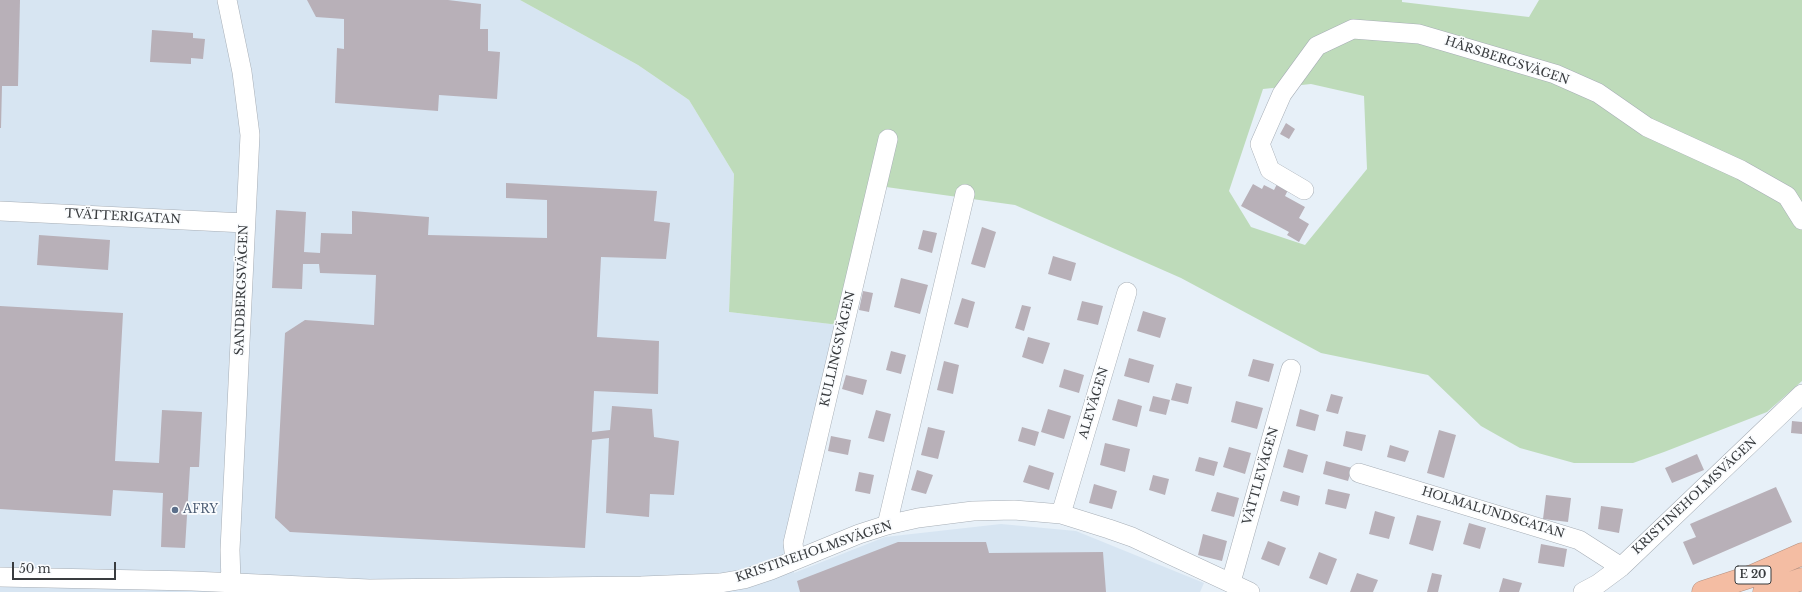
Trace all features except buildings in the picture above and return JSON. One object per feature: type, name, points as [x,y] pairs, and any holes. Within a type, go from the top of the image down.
[{"type":"highway","name":"E 20","points":[[1703,592],[1752,576],[1802,554]]},
{"type":"highway","name":"E 20","points":[[1764,592],[1802,579]]},
{"type":"street","name":"SANDBERGSVÄGEN","points":[[227,0],[242,72],[250,135],[230,550],[231,589]]},
{"type":"street","name":"HÄRSBERGSVÄGEN","points":[[1304,190],[1270,170],[1260,144],[1282,94],[1317,46],[1353,29],[1419,34],[1555,74],[1598,93],[1647,127],[1741,170],[1787,196],[1802,220]]},
{"type":"street","name":"KULLINGSVÄGEN","points":[[795,560],[793,543],[888,139]]},
{"type":"street","points":[[887,525],[966,194]]},
{"type":"street","name":"TVÄTTERIGATAN","points":[[0,211],[245,223]]},
{"type":"street","name":"ALEVÄGEN","points":[[1061,514],[1127,292]]},
{"type":"street","name":"VÄTTLEVÄGEN","points":[[1231,582],[1291,369]]},
{"type":"street","name":"KRISTINEHOLMSVÄGEN","points":[[1583,592],[1598,584],[1621,567],[1802,394]]},
{"type":"street","name":"HOLMALUNDSGATAN","points":[[1359,473],[1579,540],[1621,567]]},
{"type":"street","name":"KRISTINEHOLMSVÄGEN","points":[[0,577],[231,589],[397,590],[720,583],[744,579],[859,534],[887,525],[918,518],[973,511],[1014,510],[1061,514],[1132,537],[1250,592]]},
{"type":"shaded area","points":[[0,0],[520,0],[638,65],[689,100],[734,174],[729,312],[839,325],[792,535],[794,573],[885,537],[1001,524],[1076,531],[1204,583],[1200,592],[0,592]]},
{"type":"green space","points":[[520,0],[1402,0],[1402,2],[1529,17],[1539,0],[1802,0],[1802,381],[1767,412],[1664,452],[1633,463],[1574,463],[1520,448],[1481,426],[1428,375],[1321,353],[1181,278],[1015,205],[879,186],[839,325],[729,312],[734,174],[689,100],[638,65]],"holes":[[[1311,84],[1364,96],[1367,169],[1305,245],[1251,227],[1229,191],[1263,89]]]},
{"type":"place","name":"AFRY","points":[[175,510]]}]
